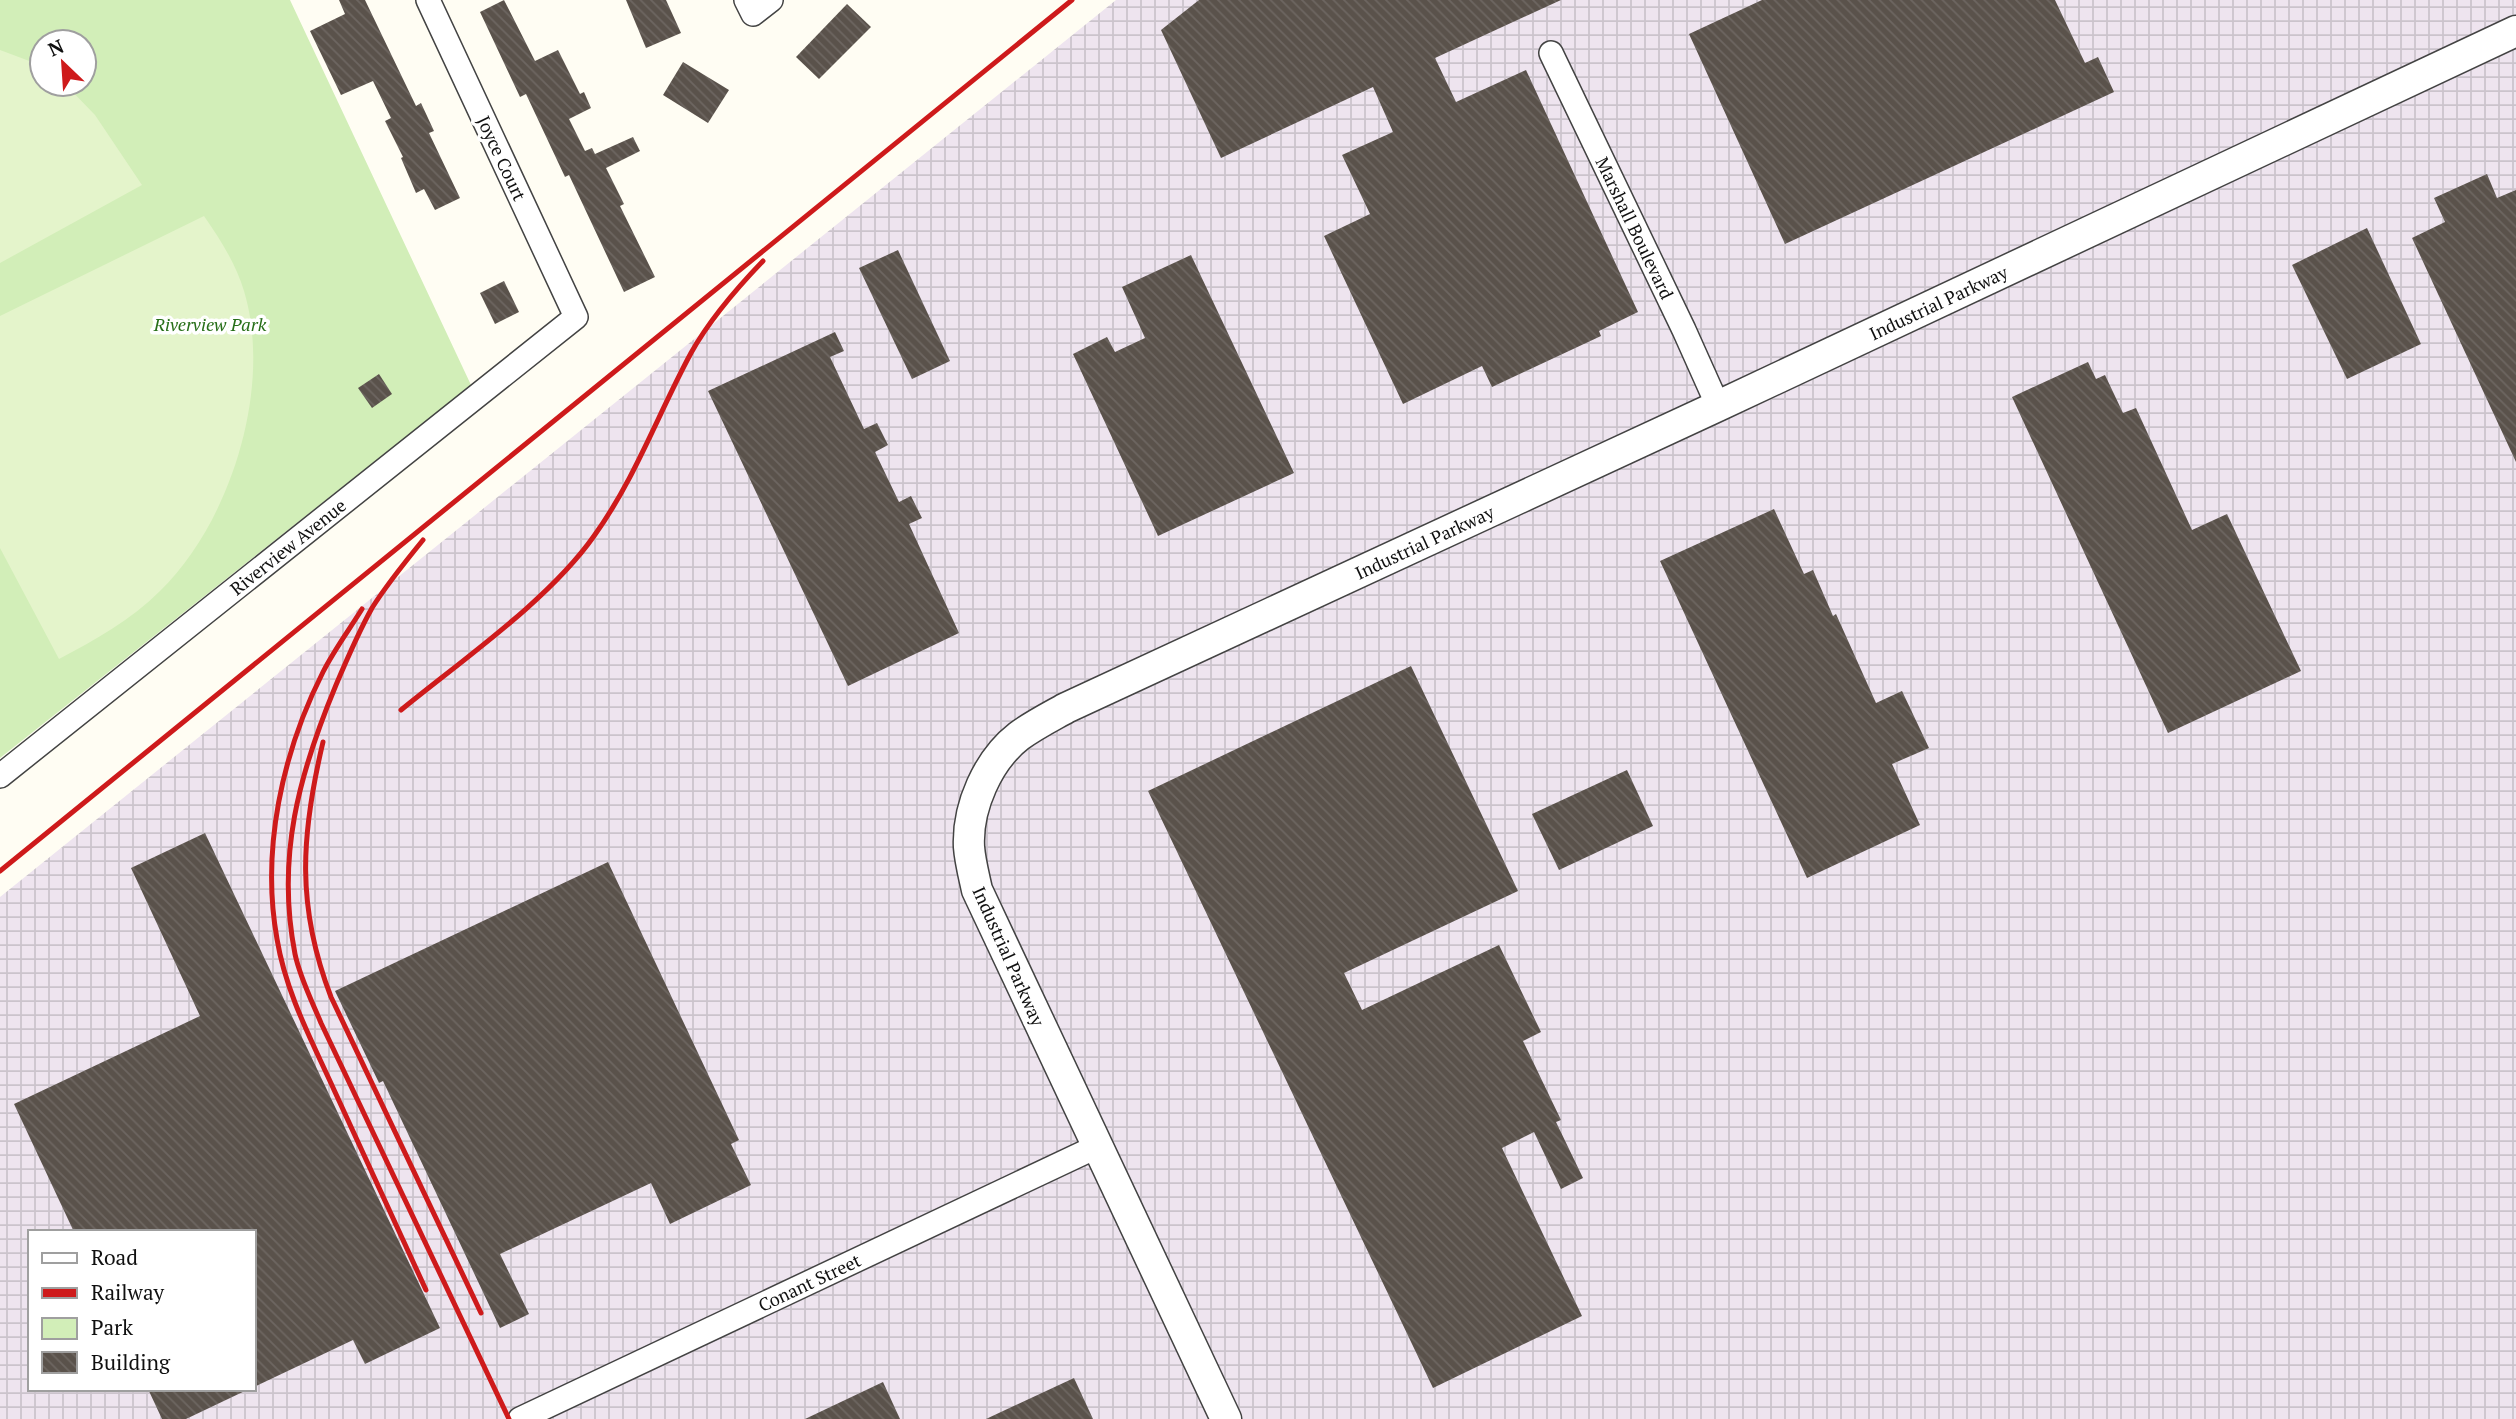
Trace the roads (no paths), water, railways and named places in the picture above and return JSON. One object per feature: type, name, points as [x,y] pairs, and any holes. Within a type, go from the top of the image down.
[{"type":"street","name":"Joyce Court","points":[[428,0],[576,317]]},
{"type":"street","points":[[749,7],[771,0]]},
{"type":"street","name":"Industrial Parkway","points":[[1226,1419],[977,890],[969,845],[975,801],[989,771],[1002,753],[1017,737],[1066,708],[1718,406],[2516,31]]},
{"type":"street","name":"Marshall Boulevard","points":[[1551,53],[1685,330],[1718,406]]},
{"type":"street","name":"Riverview Avenue","points":[[0,776],[576,317]]},
{"type":"street","name":"Conant Street","points":[[520,1419],[1098,1146]]},
{"type":"railway","points":[[0,871],[1072,0]]},
{"type":"railway","points":[[401,710],[504,628],[575,560],[622,492],[698,340],[724,305],[763,261]]},
{"type":"railway","points":[[423,540],[372,608],[349,656],[311,751],[295,816],[290,850],[290,918],[297,963],[321,1023],[509,1419]]},
{"type":"railway","points":[[362,609],[323,672],[296,735],[286,769],[274,837],[273,905],[281,959],[309,1037],[426,1290]]},
{"type":"railway","points":[[323,742],[310,808],[306,870],[307,901],[320,964],[331,997],[481,1313]]},
{"type":"park label","name":"Riverview Park","points":[[210,324]]}]
